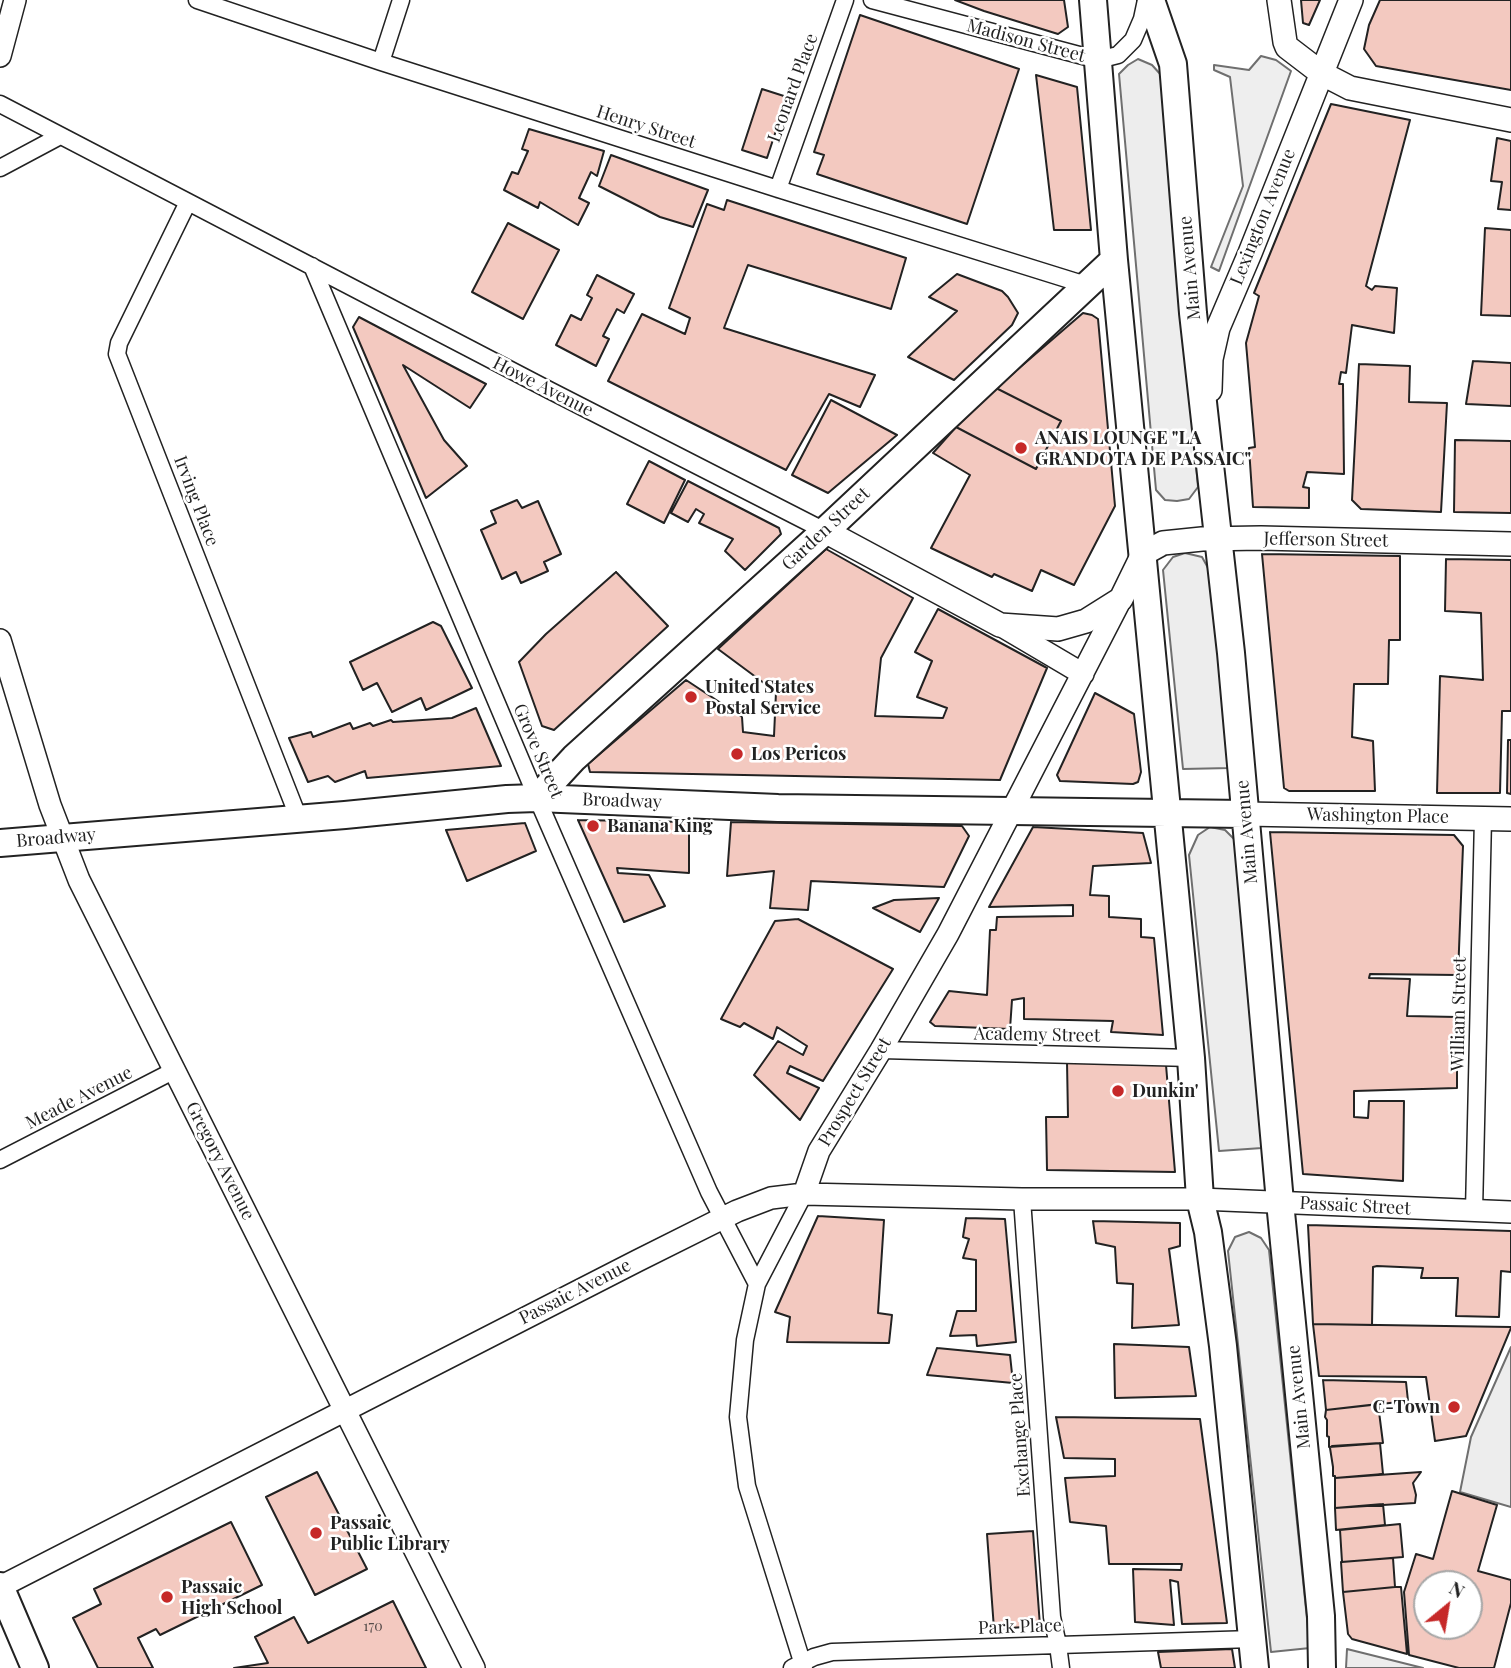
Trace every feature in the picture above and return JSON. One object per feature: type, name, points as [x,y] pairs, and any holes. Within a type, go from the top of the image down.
[{"type":"main road","points":[[1093,0],[1114,260],[1191,1058],[1200,1199],[1208,1232],[1223,1346],[1255,1668]]},
{"type":"main road","name":"Main Avenue","points":[[1151,0],[1173,64],[1193,313],[1231,653],[1280,1202],[1321,1616],[1322,1668]]},
{"type":"main road","points":[[1279,0],[1287,47],[1321,73],[1350,88],[1511,120]]},
{"type":"main road","name":"Lexington Avenue","points":[[1208,441],[1211,359],[1218,328],[1351,0]]},
{"type":"main road","name":"Garden Street","points":[[537,798],[574,758],[825,531],[1114,260]]},
{"type":"main road","name":"Howe Avenue","points":[[825,531],[1000,625]]},
{"type":"main road","name":"Jefferson Street","points":[[1143,554],[1163,543],[1219,539],[1511,544]]},
{"type":"main road","name":"Prospect Street","points":[[1121,599],[1143,554]]},
{"type":"main road","points":[[1000,625],[1058,629],[1086,621],[1121,599]]},
{"type":"main road","name":"Broadway","points":[[0,843],[537,798],[778,808],[1245,814]]},
{"type":"main road","name":"Washington Place","points":[[1245,814],[1511,819]]},
{"type":"main road","points":[[0,1587],[35,1668]]},
{"type":"street","points":[[0,56],[15,0]]},
{"type":"street","name":"Henry Street","points":[[197,0],[380,62],[1086,285]]},
{"type":"street","points":[[380,62],[401,0]]},
{"type":"street","name":"Leonard Place","points":[[778,189],[845,0]]},
{"type":"street","name":"Madison Street","points":[[872,0],[1098,60],[1118,55],[1133,40],[1146,0]]},
{"type":"street","name":"Howe Avenue","points":[[0,104],[561,397],[825,531]]},
{"type":"street","points":[[0,168],[60,136]]},
{"type":"street","name":"Irving Place","points":[[188,202],[119,343],[117,354],[299,819]]},
{"type":"street","name":"Grove Street","points":[[312,266],[537,798],[709,1192],[757,1284]]},
{"type":"street","name":"Prospect Street","points":[[799,1666],[747,1486],[738,1417],[743,1353],[757,1284],[804,1194],[819,1151],[948,934],[1121,599]]},
{"type":"street","name":"Howe Avenue","points":[[1000,625],[1083,674]]},
{"type":"street","name":"Gregory Avenue","points":[[0,640],[50,805],[79,880],[474,1668]]},
{"type":"street","name":"William Street","points":[[1474,1211],[1483,818]]},
{"type":"street","name":"Academy Street","points":[[881,1050],[1191,1058]]},
{"type":"street","name":"Meade Avenue","points":[[0,1160],[175,1070]]},
{"type":"street","name":"Passaic Avenue","points":[[0,1587],[723,1218],[771,1198],[804,1194],[1022,1199],[1200,1199]]},
{"type":"street","name":"Exchange Place","points":[[1022,1199],[1052,1617],[1061,1668]]},
{"type":"street","name":"Passaic Street","points":[[1200,1199],[1511,1212]]},
{"type":"street","name":"Park Place","points":[[799,1666],[814,1657],[832,1652],[1252,1639]]},
{"type":"shaded area","points":[[1261,56],[1276,60],[1291,71],[1219,271],[1211,267],[1243,186],[1230,77],[1214,70],[1214,65],[1249,70]]},
{"type":"shaded area","points":[[1138,59],[1152,65],[1161,75],[1198,487],[1189,499],[1177,501],[1165,500],[1156,490],[1119,74]]},
{"type":"shaded area","points":[[1185,553],[1202,557],[1213,577],[1230,768],[1183,769],[1163,570],[1173,557]]},
{"type":"shaded area","points":[[1210,827],[1225,830],[1235,840],[1262,1148],[1219,1151],[1189,855],[1198,835]]},
{"type":"shaded area","points":[[1249,1232],[1261,1238],[1269,1250],[1310,1648],[1271,1652],[1228,1251],[1235,1237]]},
{"type":"shaded area","points":[[1511,1347],[1511,1507],[1460,1492],[1471,1437]]},
{"type":"shaded area","points":[[1347,1649],[1423,1668],[1346,1668]]},
{"type":"building","points":[[955,0],[1064,0],[1068,27],[1058,34]]},
{"type":"building","points":[[1301,0],[1320,0],[1309,25],[1303,23]]},
{"type":"building","points":[[1380,0],[1511,0],[1511,90],[1376,66],[1364,49],[1369,25]]},
{"type":"building","points":[[860,15],[1019,69],[967,224],[817,174],[824,155],[814,152]]},
{"type":"building","points":[[1036,75],[1077,87],[1091,230],[1054,230]]},
{"type":"building","points":[[762,89],[787,97],[767,158],[742,150]]},
{"type":"building","points":[[1331,104],[1410,120],[1366,286],[1372,290],[1375,286],[1397,288],[1394,333],[1352,325],[1346,373],[1341,372],[1339,384],[1343,384],[1344,474],[1307,472],[1303,487],[1309,488],[1309,508],[1253,507],[1249,448],[1255,447],[1246,343],[1259,296],[1254,293]]},
{"type":"building","points":[[529,129],[604,151],[597,176],[591,172],[579,198],[589,203],[578,225],[540,202],[538,208],[504,190],[512,172],[518,174],[528,151],[522,149]]},
{"type":"building","points":[[1497,138],[1511,141],[1511,210],[1498,209],[1502,182],[1491,181]]},
{"type":"building","points":[[611,155],[708,190],[693,227],[660,217],[599,186]]},
{"type":"building","points":[[727,200],[906,258],[891,309],[748,265],[724,328],[875,375],[860,407],[829,394],[786,470],[608,381],[642,314],[685,334],[690,318],[669,308],[707,204],[724,210]]},
{"type":"building","points":[[508,223],[559,250],[523,319],[472,292]]},
{"type":"building","points":[[1485,228],[1511,230],[1511,316],[1481,315]]},
{"type":"building","points":[[957,274],[1002,291],[1018,313],[1012,325],[954,380],[908,357],[957,311],[929,297]]},
{"type":"building","points":[[597,275],[634,294],[624,313],[617,309],[603,336],[609,339],[596,366],[556,345],[571,315],[581,320],[592,298],[587,295]]},
{"type":"building","points":[[1083,313],[1098,319],[1115,506],[1074,585],[1041,570],[1032,591],[994,574],[992,577],[931,548],[970,475],[933,453],[956,427],[1036,469],[1061,421],[996,388]]},
{"type":"building","points":[[359,317],[486,384],[470,408],[403,365],[444,440],[467,466],[426,498],[353,327]]},
{"type":"building","points":[[1473,361],[1511,363],[1511,406],[1466,404]]},
{"type":"building","points":[[1359,364],[1410,366],[1409,402],[1447,403],[1441,512],[1361,509],[1352,500]]},
{"type":"building","name":"ANAIS LOUNGE \"LA GRANDOTA DE PASSAIC\"","points":[[996,388],[1061,421],[1036,469],[956,427]]},
{"type":"building","points":[[831,400],[897,435],[828,493],[792,475]]},
{"type":"building","points":[[1455,440],[1511,441],[1511,513],[1454,512]]},
{"type":"building","points":[[649,461],[685,480],[664,523],[627,504]]},
{"type":"building","points":[[688,481],[779,528],[781,534],[745,570],[725,551],[733,539],[699,523],[704,514],[696,509],[688,522],[671,513]]},
{"type":"building","points":[[517,500],[522,508],[538,501],[561,554],[544,562],[548,571],[521,583],[516,572],[502,579],[481,530],[496,523],[491,511]]},
{"type":"building","points":[[826,549],[913,598],[881,658],[875,716],[943,718],[947,708],[917,697],[932,661],[915,652],[938,609],[1047,668],[1000,780],[590,772],[588,764],[686,680],[742,717],[743,732],[774,736],[776,692],[718,649]]},
{"type":"building","points":[[1262,554],[1400,556],[1400,640],[1389,640],[1388,684],[1354,684],[1352,737],[1373,741],[1375,791],[1289,791],[1284,788]]},
{"type":"building","points":[[1446,559],[1511,560],[1511,711],[1502,711],[1500,793],[1437,793],[1440,676],[1483,680],[1481,613],[1445,611]]},
{"type":"building","points":[[616,572],[668,626],[554,730],[542,726],[519,662],[546,634]]},
{"type":"building","points":[[433,622],[441,626],[472,688],[426,710],[421,698],[392,712],[377,683],[363,690],[350,662]]},
{"type":"building","points":[[1095,693],[1134,714],[1141,772],[1138,782],[1060,781],[1057,775]]},
{"type":"building","points":[[476,708],[501,766],[367,778],[365,771],[335,782],[328,776],[308,782],[289,738],[311,732],[313,737],[350,723],[353,729],[391,720],[452,718]]},
{"type":"building","points":[[1508,740],[1511,740],[1511,794],[1507,793]]},
{"type":"building","points":[[578,820],[689,822],[689,873],[617,868],[618,873],[649,875],[665,906],[624,922]]},
{"type":"building","points":[[731,822],[962,826],[969,836],[944,887],[811,881],[808,910],[770,908],[774,871],[727,876]]},
{"type":"building","points":[[525,823],[536,851],[467,881],[446,830]]},
{"type":"building","points":[[1033,827],[1143,833],[1151,863],[1093,866],[1090,895],[1109,896],[1109,917],[1141,919],[1141,937],[1154,938],[1163,1035],[1111,1032],[1113,1021],[1024,1019],[1024,998],[1012,1000],[1010,1029],[935,1026],[930,1022],[949,991],[987,995],[990,930],[996,930],[997,917],[1073,916],[1073,905],[989,907]]},
{"type":"building","points":[[1270,832],[1454,835],[1463,846],[1458,975],[1370,974],[1369,978],[1410,979],[1407,1016],[1457,1017],[1457,1088],[1354,1091],[1354,1117],[1368,1118],[1369,1101],[1404,1101],[1403,1181],[1303,1174]]},
{"type":"building","points":[[939,898],[920,932],[873,908],[894,900]]},
{"type":"building","points":[[798,919],[893,969],[823,1081],[790,1066],[787,1073],[819,1088],[800,1120],[754,1075],[778,1041],[803,1055],[807,1046],[777,1027],[773,1039],[744,1023],[740,1027],[721,1019],[775,921]]},
{"type":"building","points":[[1067,1062],[1166,1065],[1175,1172],[1047,1170],[1046,1117],[1068,1117]]},
{"type":"building","points":[[818,1216],[884,1220],[878,1313],[892,1315],[889,1343],[787,1342],[790,1317],[775,1312]]},
{"type":"building","points":[[966,1218],[1005,1219],[1016,1342],[977,1346],[976,1335],[950,1336],[957,1311],[976,1311],[976,1260],[963,1258],[969,1239],[963,1237]]},
{"type":"building","points":[[1093,1221],[1180,1223],[1180,1246],[1169,1249],[1179,1325],[1132,1328],[1133,1284],[1117,1283],[1115,1247],[1096,1243]]},
{"type":"building","points":[[1308,1225],[1511,1231],[1511,1272],[1501,1271],[1499,1317],[1456,1316],[1458,1278],[1421,1278],[1423,1268],[1377,1266],[1373,1267],[1372,1325],[1313,1324]]},
{"type":"building","name":"C-Town","points":[[1313,1324],[1511,1328],[1466,1436],[1435,1441],[1426,1377],[1319,1376]]},
{"type":"building","points":[[1114,1344],[1189,1347],[1196,1396],[1115,1398]]},
{"type":"building","points":[[937,1348],[1010,1355],[1013,1383],[927,1375]]},
{"type":"building","points":[[1323,1380],[1406,1382],[1408,1401],[1326,1410]]},
{"type":"building","points":[[1378,1404],[1383,1443],[1329,1447],[1326,1410]]},
{"type":"building","points":[[1056,1417],[1200,1419],[1227,1623],[1182,1624],[1178,1582],[1170,1580],[1174,1625],[1135,1622],[1133,1569],[1181,1570],[1182,1564],[1109,1564],[1106,1526],[1070,1522],[1065,1478],[1115,1476],[1115,1459],[1064,1458]]},
{"type":"building","points":[[1380,1443],[1383,1474],[1333,1476],[1332,1446]]},
{"type":"building","name":"Passaic Public Library","points":[[317,1472],[367,1569],[315,1595],[266,1497]]},
{"type":"building","points":[[1421,1472],[1413,1483],[1415,1503],[1335,1508],[1335,1478]]},
{"type":"building","points":[[1452,1491],[1497,1505],[1478,1570],[1413,1570],[1413,1640],[1483,1640],[1483,1572],[1511,1580],[1511,1603],[1494,1668],[1459,1668],[1409,1655],[1404,1592],[1416,1554],[1433,1559]]},
{"type":"building","points":[[1383,1504],[1385,1525],[1336,1530],[1335,1508]]},
{"type":"building","name":"Passaic High School","points":[[231,1522],[262,1585],[160,1635],[156,1629],[138,1638],[153,1668],[98,1668],[73,1618],[101,1604],[94,1589]]},
{"type":"building","points":[[1400,1524],[1403,1557],[1342,1562],[1340,1530]]},
{"type":"building","points":[[1033,1531],[1040,1626],[994,1629],[987,1534]]},
{"type":"building","points":[[1393,1558],[1395,1587],[1343,1592],[1341,1562]]},
{"type":"building","points":[[1401,1587],[1407,1654],[1352,1639],[1348,1634],[1343,1592]]},
{"type":"building","name":"Passaic High School","points":[[393,1601],[426,1668],[234,1668],[268,1663],[255,1637],[294,1617],[308,1643]]},
{"type":"building","points":[[1232,1649],[1235,1668],[1161,1668],[1158,1652]]},
{"type":"place","name":"ANAIS LOUNGE \"LA GRANDOTA DE PASSAIC\"","points":[[1021,448]]},
{"type":"place","name":"United States Postal Service","points":[[691,697]]},
{"type":"place","name":"Los Pericos","points":[[737,754]]},
{"type":"place","name":"Banana King","points":[[593,826]]},
{"type":"place","name":"Dunkin'","points":[[1118,1091]]},
{"type":"place","name":"C-Town","points":[[1454,1407]]},
{"type":"place","name":"Passaic Public Library","points":[[316,1533]]},
{"type":"place","name":"Passaic High School","points":[[167,1597]]}]
